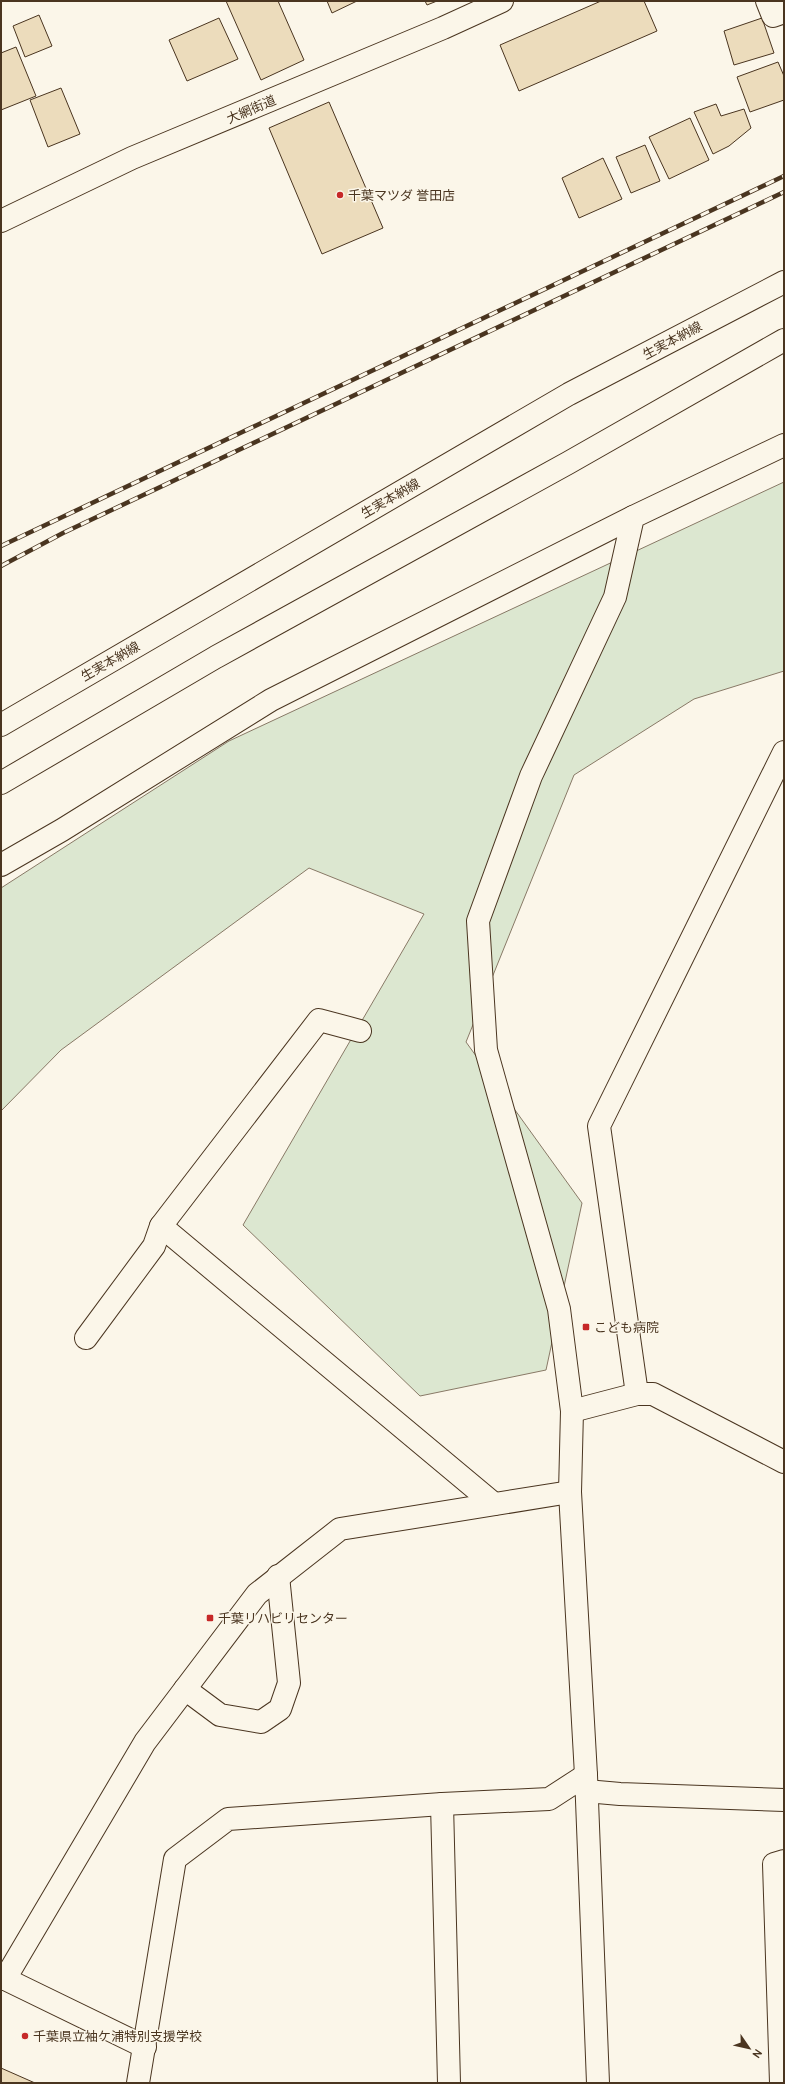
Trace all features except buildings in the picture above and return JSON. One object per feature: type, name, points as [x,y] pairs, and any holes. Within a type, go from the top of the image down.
[{"type":"street","name":"大網街道","points":[[1,221],[132,158],[436,31],[502,1]]},
{"type":"street","points":[[767,1],[773,16],[784,12]]},
{"type":"street","name":"生実本納線","points":[[1,725],[569,394],[784,282]]},
{"type":"street","points":[[1,783],[216,657],[568,463],[784,340]]},
{"type":"street","points":[[1,865],[62,830],[271,700],[633,518],[784,445]]},
{"type":"street","points":[[598,2083],[586,1783],[570,1492],[572,1411],[559,1309],[486,1050],[478,921],[531,776],[615,597],[633,518]]},
{"type":"street","points":[[637,1394],[599,1126],[784,752]]},
{"type":"street","points":[[86,1338],[154,1246],[161,1226],[319,1020],[360,1031]]},
{"type":"street","points":[[161,1226],[494,1504]]},
{"type":"street","points":[[572,1411],[637,1394],[653,1394],[784,1462]]},
{"type":"street","points":[[145,2047],[3,1978],[145,1742],[257,1594],[278,1576],[340,1529],[570,1492]]},
{"type":"street","points":[[185,1689],[220,1715],[261,1722],[280,1709],[289,1683],[278,1576]]},
{"type":"street","points":[[138,2083],[174,1859],[228,1819],[442,1804],[549,1799],[586,1783],[620,1794],[784,1800]]},
{"type":"street","points":[[442,1804],[449,2083]]},
{"type":"street","points":[[781,2083],[774,1864],[784,1861]]},
{"type":"green space","points":[[784,482],[784,671],[694,699],[574,775],[466,1042],[582,1203],[546,1370],[420,1396],[243,1225],[424,914],[309,868],[61,1050],[1,1111],[1,888],[229,741]]},
{"type":"railway","points":[[1,546],[784,176]]},
{"type":"railway","points":[[1,566],[63,533],[784,192]]},
{"type":"place","name":"千葉マツダ 誉田店","points":[[340,195]]},
{"type":"place","name":"こども病院","points":[[586,1327]]},
{"type":"place","name":"千葉リハビリセンター","points":[[210,1618]]},
{"type":"place","name":"千葉県立袖ケ浦特別支援学校","points":[[25,2036]]}]
